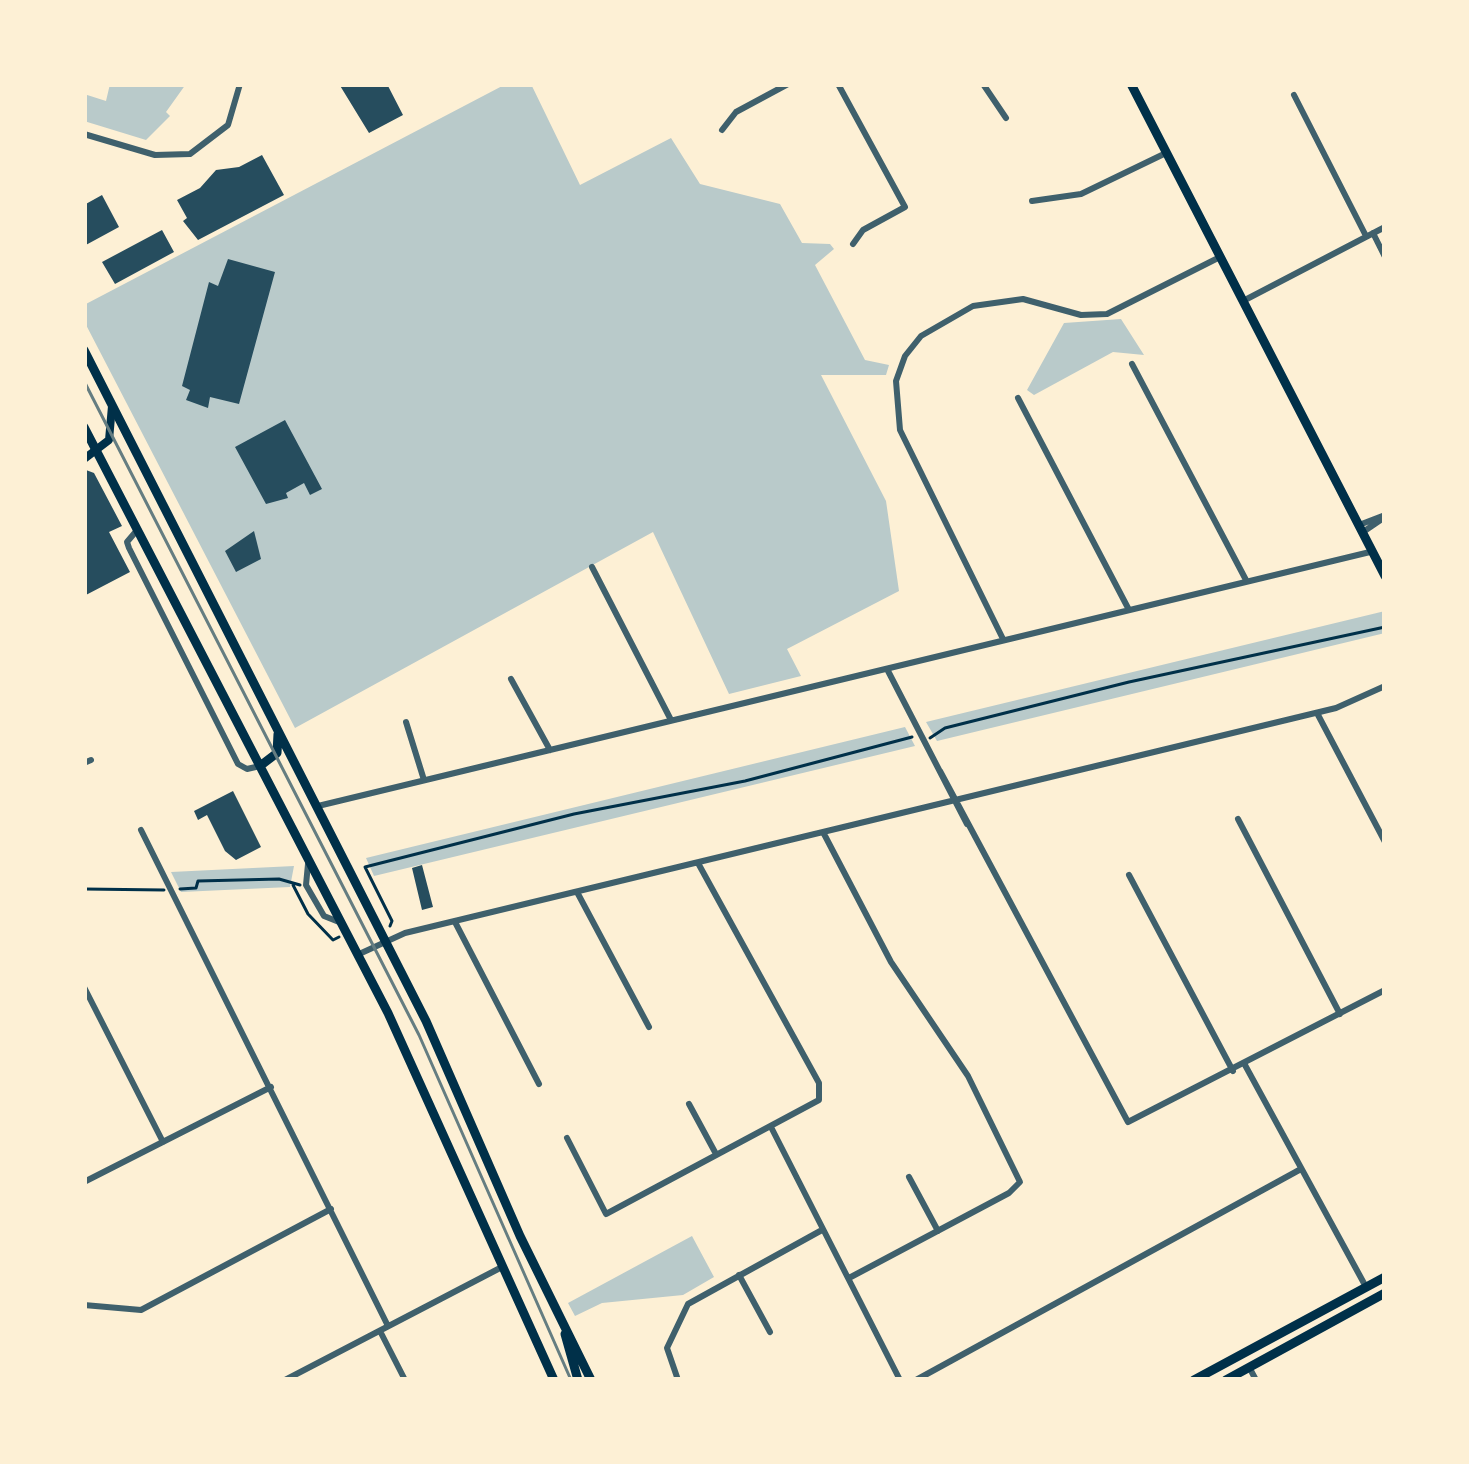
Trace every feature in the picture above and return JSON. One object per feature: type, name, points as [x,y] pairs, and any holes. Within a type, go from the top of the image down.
[{"type":"main road","points":[[1131,84],[1385,576]]},
{"type":"main road","points":[[84,350],[386,941],[590,1380]]},
{"type":"main road","points":[[84,459],[97,452],[111,434],[112,404]]},
{"type":"main road","points":[[86,436],[357,955],[554,1380]]},
{"type":"main road","points":[[260,766],[277,753],[278,728]]},
{"type":"main road","points":[[1194,1380],[1385,1277]]},
{"type":"main road","points":[[1366,1287],[1373,1300]]},
{"type":"main road","points":[[1226,1380],[1385,1293]]},
{"type":"main road","points":[[565,1328],[568,1360],[578,1380]]},
{"type":"main road","points":[[1242,1354],[1249,1367]]},
{"type":"street","points":[[84,134],[175,157],[206,147],[234,116],[240,84]]},
{"type":"street","points":[[722,130],[736,112],[788,84]]},
{"type":"street","points":[[838,84],[905,207],[863,230],[853,244]]},
{"type":"street","points":[[983,84],[1006,118]]},
{"type":"street","points":[[1294,95],[1385,257]]},
{"type":"street","points":[[1032,201],[1097,188],[1166,153]]},
{"type":"street","points":[[1243,301],[1385,227]]},
{"type":"street","points":[[1003,639],[900,430],[894,408],[905,356],[921,336],[973,306],[1024,299],[1082,315],[1107,314],[1220,257]]},
{"type":"street","points":[[1132,364],[1246,580]]},
{"type":"street","points":[[1018,398],[1129,608]]},
{"type":"street","points":[[1361,529],[1385,516]]},
{"type":"street","points":[[138,529],[127,544],[206,702],[240,766],[260,766]]},
{"type":"street","points":[[318,806],[1372,551]]},
{"type":"street","points":[[592,567],[670,720]]},
{"type":"street","points":[[887,669],[1128,1122],[1385,990]]},
{"type":"street","points":[[512,680],[550,750]]},
{"type":"street","points":[[357,955],[386,941],[454,921],[1317,712],[1385,686]]},
{"type":"street","points":[[1317,712],[1385,842]]},
{"type":"street","points":[[406,722],[424,780]]},
{"type":"street","points":[[1238,819],[1340,1014]]},
{"type":"street","points":[[141,830],[331,1209],[405,1380]]},
{"type":"street","points":[[823,832],[891,962],[968,1076],[1018,1168],[1020,1182],[1010,1193],[849,1278]]},
{"type":"street","points":[[567,1138],[606,1214],[811,1106],[822,1093],[702,861]]},
{"type":"street","points":[[309,863],[304,873],[306,885],[324,916],[339,922]]},
{"type":"street","points":[[1129,875],[1233,1071]]},
{"type":"street","points":[[577,891],[649,1027]]},
{"type":"street","points":[[454,921],[539,1084]]},
{"type":"street","points":[[84,987],[163,1142]]},
{"type":"street","points":[[1245,1064],[1366,1287]]},
{"type":"street","points":[[84,1182],[271,1087]]},
{"type":"street","points":[[689,1103],[716,1154]]},
{"type":"street","points":[[771,1127],[900,1380]]},
{"type":"street","points":[[916,1380],[1301,1169]]},
{"type":"street","points":[[909,1177],[938,1231]]},
{"type":"street","points":[[84,1305],[141,1310],[331,1209]]},
{"type":"street","points":[[678,1380],[668,1348],[688,1304],[824,1230]]},
{"type":"street","points":[[285,1380],[502,1267]]},
{"type":"street","points":[[739,1275],[770,1332]]},
{"type":"street","points":[[1249,1367],[1256,1380]]},
{"type":"path","points":[[380,929],[392,921],[365,867],[574,814],[745,781],[911,735],[915,742],[945,728],[1129,682],[1385,627]]},
{"type":"path","points":[[84,889],[171,890],[196,888],[198,881],[279,879],[306,885]]},
{"type":"path","points":[[293,885],[308,914],[333,940],[346,935]]},
{"type":"shaded area","points":[[110,84],[186,84],[166,112],[170,116],[146,140],[84,121],[84,94],[106,101]]},
{"type":"shaded area","points":[[506,84],[531,84],[580,185],[671,138],[700,184],[780,204],[802,243],[830,244],[834,249],[815,265],[865,360],[889,365],[886,375],[821,375],[886,501],[899,591],[787,649],[801,676],[729,694],[653,532],[295,728],[84,321],[84,305]]},
{"type":"shaded area","points":[[1121,319],[1144,355],[1113,352],[1034,395],[1027,390],[1064,323]]},
{"type":"shaded area","points":[[1385,611],[1385,633],[937,741],[926,722]]},
{"type":"shaded area","points":[[905,727],[915,746],[374,876],[366,858]]},
{"type":"shaded area","points":[[294,866],[290,887],[181,892],[171,872]]},
{"type":"shaded area","points":[[692,1236],[714,1277],[683,1295],[602,1303],[575,1316],[568,1303]]},
{"type":"building","points":[[339,84],[387,84],[403,115],[369,133]]},
{"type":"building","points":[[262,155],[284,195],[198,240],[183,221],[187,218],[177,200],[200,188],[216,170],[239,167]]},
{"type":"building","points":[[102,195],[119,227],[84,246],[84,205]]},
{"type":"building","points":[[162,230],[174,252],[115,284],[102,262]]},
{"type":"building","points":[[228,259],[275,272],[239,404],[210,397],[208,408],[186,400],[190,390],[182,386],[209,282],[218,286]]},
{"type":"building","points":[[285,420],[322,489],[310,495],[304,483],[286,493],[288,498],[266,504],[235,447]]},
{"type":"building","points":[[86,470],[94,473],[122,526],[109,532],[130,572],[84,596]]},
{"type":"building","points":[[254,531],[261,559],[236,572],[225,551]]},
{"type":"building","points":[[233,791],[261,847],[236,860],[225,851],[207,815],[198,820],[194,811]]},
{"type":"building","points":[[422,865],[433,907],[422,910],[412,868]]},
{"type":"tram line","points":[[84,381],[419,1035],[571,1380]]}]
